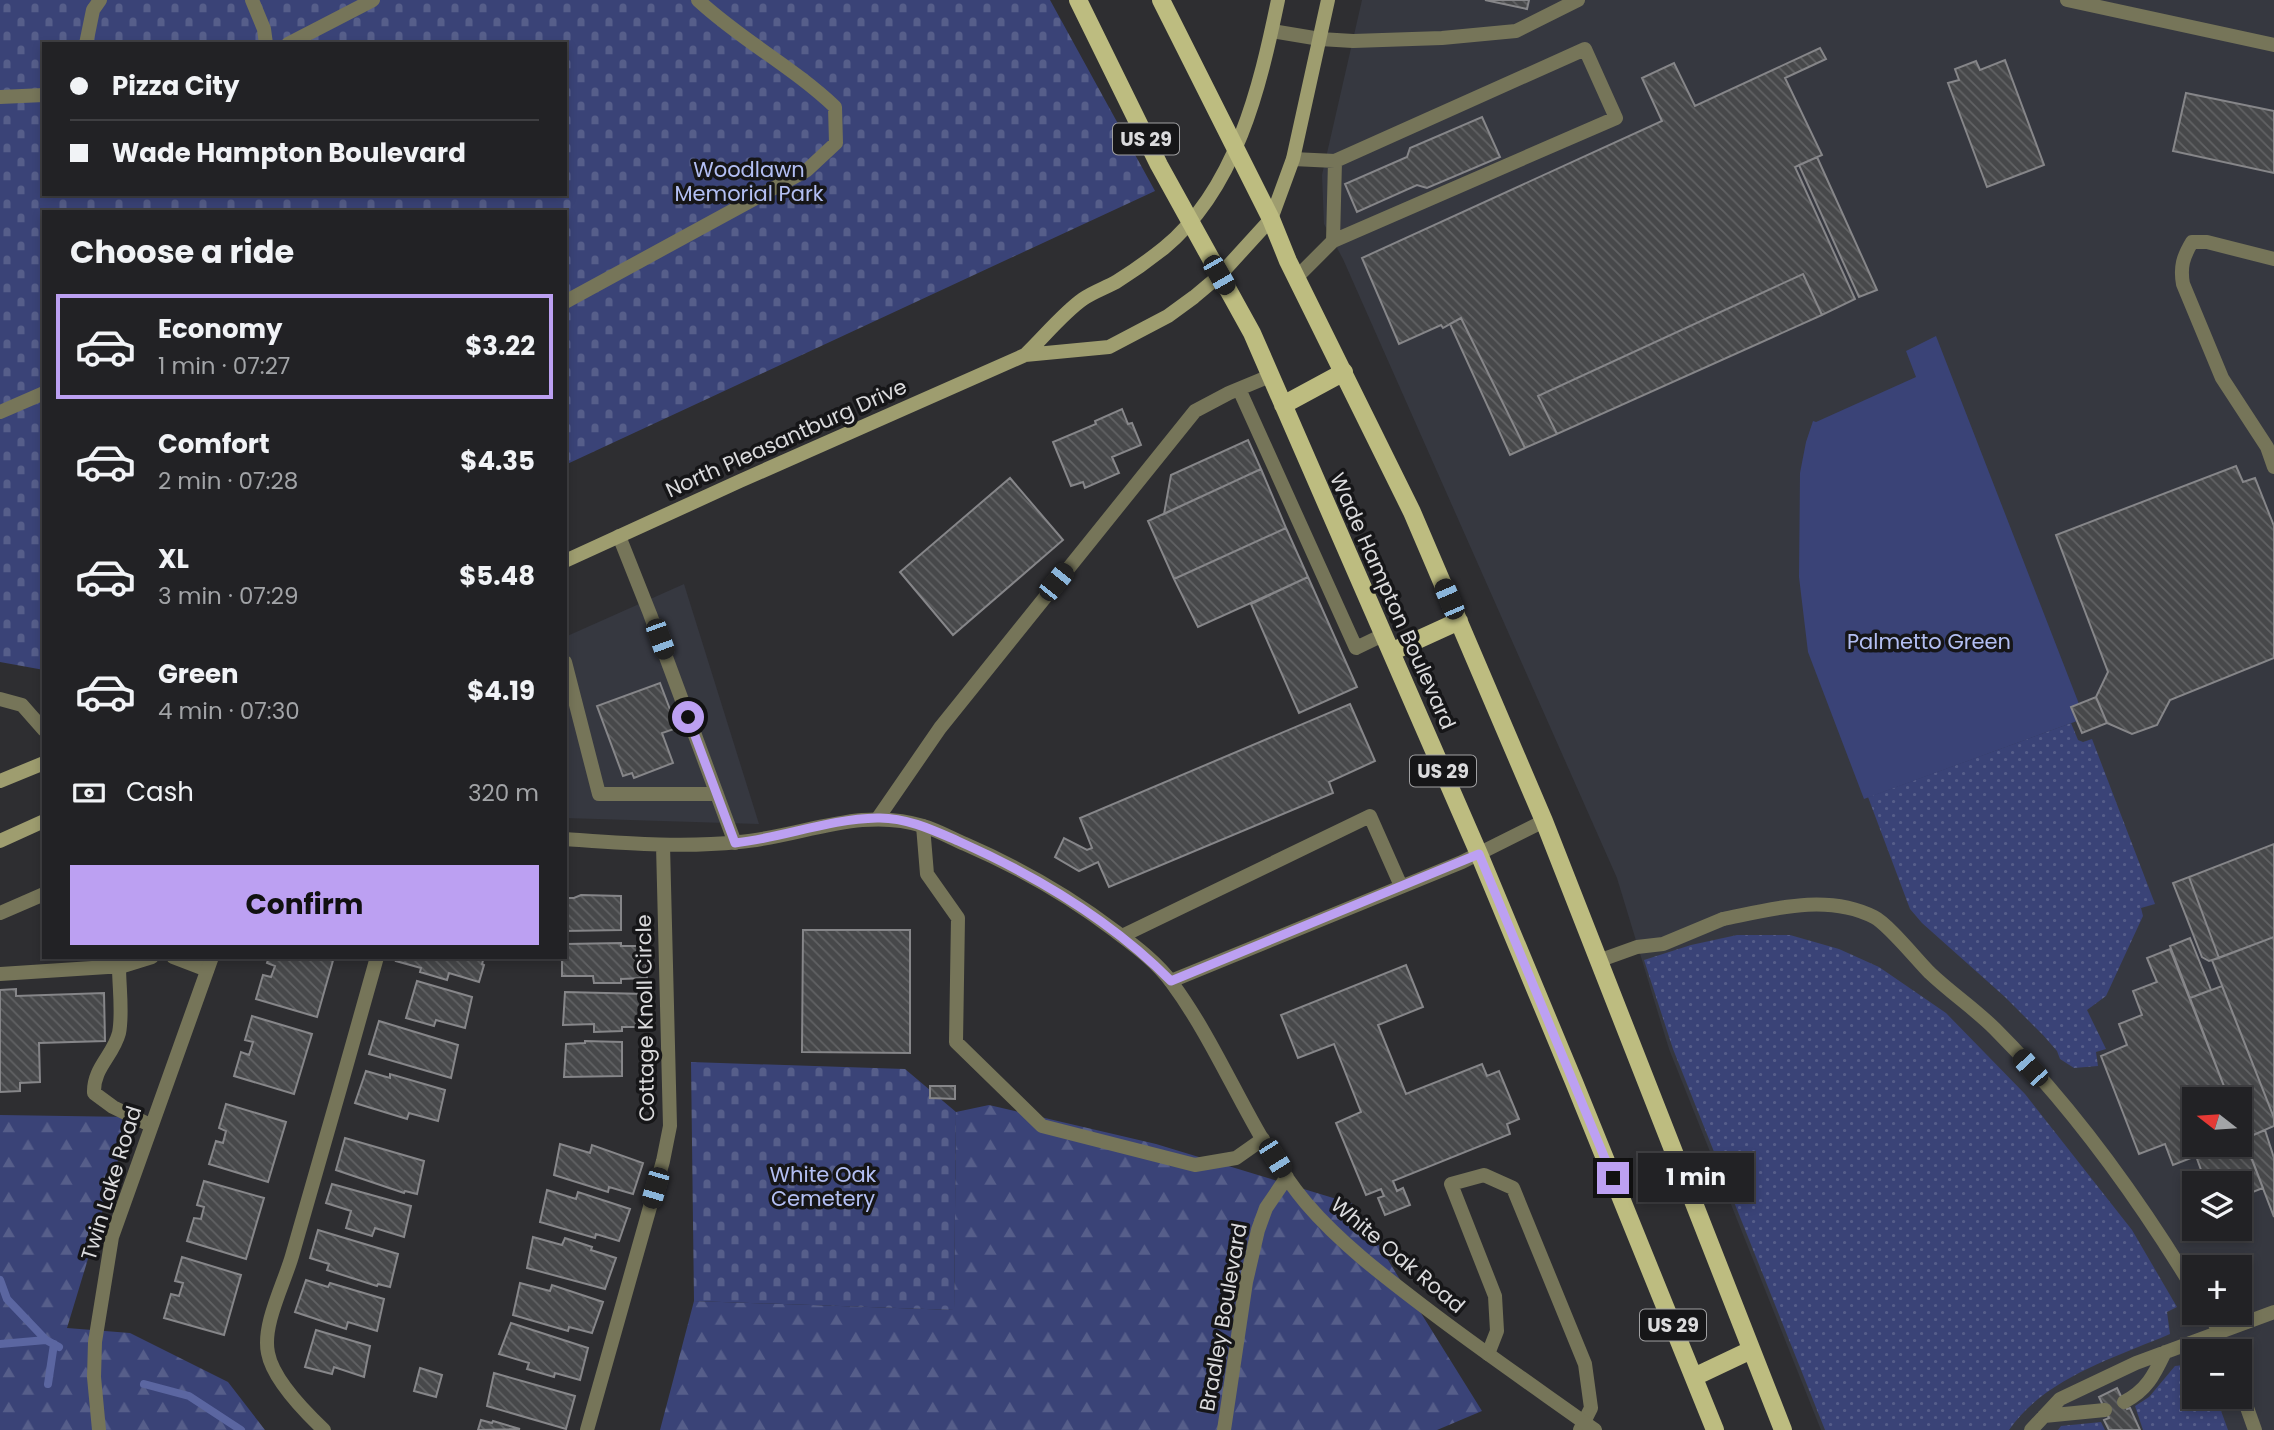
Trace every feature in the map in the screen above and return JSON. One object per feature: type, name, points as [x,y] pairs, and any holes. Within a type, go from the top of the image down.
[{"type":"main road","name":"Wade Hampton Boulevard","points":[[1078,0],[1159,165],[1252,333],[1479,854],[1715,1430]]},
{"type":"main road","name":"US 29","points":[[1161,0],[1271,219],[1288,261],[1412,512],[1544,821],[1783,1430]]},
{"type":"main road","name":"North Pleasantburg Drive","points":[[1025,355],[1082,300],[1118,280],[1165,247],[1190,222],[1236,148],[1250,110],[1278,0]]},
{"type":"main road","name":"North Pleasantburg Drive","points":[[567,560],[1025,355],[1108,347],[1168,316],[1219,275],[1271,219],[1293,159],[1328,0]]},
{"type":"main road","points":[[1283,405],[1343,372]]},
{"type":"main road","points":[[1387,643],[1459,621]]},
{"type":"main road","points":[[0,781],[42,764]]},
{"type":"main road","points":[[0,841],[42,822]]},
{"type":"main road","points":[[1693,1377],[1751,1350]]},
{"type":"street","points":[[86,42],[93,9],[100,0]]},
{"type":"street","points":[[252,0],[264,29],[266,42]]},
{"type":"street","points":[[292,42],[373,0]]},
{"type":"street","points":[[567,301],[807,170],[836,143],[835,107],[813,86],[755,47],[698,0]]},
{"type":"street","points":[[1272,31],[1353,41],[1442,38],[1516,30],[1578,0]]},
{"type":"street","points":[[2073,1],[2274,45]]},
{"type":"street","points":[[1293,159],[1335,161],[1585,49],[1616,118],[1333,241],[1297,277]]},
{"type":"street","points":[[0,97],[42,95]]},
{"type":"street","points":[[1333,241],[1335,161]]},
{"type":"street","points":[[2274,259],[2207,242],[2192,242],[2180,270],[2183,284],[2222,378],[2267,447],[2274,467]]},
{"type":"street","points":[[878,818],[940,728],[1195,411],[1270,376]]},
{"type":"street","points":[[1240,389],[1356,648],[1387,643]]},
{"type":"street","points":[[0,412],[42,394]]},
{"type":"street","points":[[619,537],[735,843]]},
{"type":"street","points":[[567,670],[599,794],[717,794]]},
{"type":"street","points":[[0,699],[22,705],[42,728]]},
{"type":"street","points":[[1122,936],[1370,816],[1401,886]]},
{"type":"street","name":"White Oak Road","points":[[567,839],[663,845],[735,843],[831,824],[878,818],[923,826],[991,856],[1078,904],[1140,949],[1171,981],[1263,1139],[1307,1204],[1390,1281],[1586,1427]]},
{"type":"street","points":[[1171,981],[1479,854],[1544,821]]},
{"type":"street","points":[[923,826],[927,874],[958,918],[956,1042],[1042,1126],[1195,1165],[1236,1158],[1263,1139]]},
{"type":"street","name":"Cottage Knoll Circle","points":[[587,1430],[663,1161],[670,1126],[663,845]]},
{"type":"street","points":[[0,913],[42,895]]},
{"type":"street","points":[[1598,961],[1637,947],[1663,944],[1723,919],[1784,906],[1830,904],[1875,918],[1931,973],[1994,1028],[2084,1128],[2154,1223],[2182,1270]]},
{"type":"street","points":[[0,974],[119,966],[145,959]]},
{"type":"street","points":[[183,959],[209,964]]},
{"type":"street","points":[[324,1430],[301,1408],[271,1366],[266,1334],[288,1269],[376,959]]},
{"type":"street","name":"Twin Lake Road","points":[[99,1430],[94,1377],[101,1297],[112,1237],[209,964]]},
{"type":"street","points":[[119,966],[120,1030],[99,1068],[94,1081],[94,1093],[113,1107],[150,1125]]},
{"type":"street","points":[[1488,1354],[1497,1331],[1495,1296],[1451,1184],[1484,1175],[1513,1188],[1575,1339],[1590,1386],[1591,1408],[1586,1427]]},
{"type":"street","name":"Bradley Boulevard","points":[[1224,1430],[1246,1282],[1258,1230],[1266,1208],[1287,1177]]},
{"type":"street","points":[[2031,1430],[2060,1399],[2165,1352],[2274,1312]]},
{"type":"street","points":[[2216,1325],[2222,1339]]},
{"type":"street","points":[[2124,1402],[2139,1395],[2152,1381],[2165,1352]]},
{"type":"street","points":[[2248,1409],[2255,1430]]},
{"type":"street","points":[[2044,1416],[2105,1410]]},
{"type":"shaded area","points":[[1362,0],[2274,0],[2274,1430],[1821,1430],[1669,1049],[1617,878],[1343,259],[1324,224],[1322,175]]},
{"type":"shaded area","points":[[684,584],[759,824],[567,818],[567,636]]},
{"type":"green space","name":"Woodlawn Memorial Park","points":[[0,0],[1050,0],[1155,191],[567,464],[567,210],[42,210],[42,670],[0,662]]},
{"type":"green space","name":"Palmetto Green","points":[[1936,336],[2079,704],[2071,707],[2077,721],[1864,799],[1808,652],[1799,577],[1800,473],[1813,421],[1916,377],[1906,351]]},
{"type":"green space","points":[[2071,723],[2078,740],[2083,742],[2092,739],[2155,904],[2141,908],[2143,916],[2106,996],[2087,1010],[2106,1049],[2096,1052],[2098,1066],[2074,1068],[2060,1059],[2057,1051],[2043,1035],[2005,997],[1922,923],[1910,909],[1868,797]]},
{"type":"green space","points":[[1737,935],[1790,935],[1839,949],[1879,967],[1946,1013],[2025,1094],[2132,1230],[2177,1307],[2167,1312],[2170,1334],[2104,1361],[2061,1383],[2041,1396],[2009,1430],[1825,1430],[1673,1049],[1644,960],[1691,945]]},
{"type":"green space","name":"White Oak Cemetery","points":[[691,1062],[905,1069],[956,1112],[954,1310],[694,1301]]},
{"type":"green space","points":[[989,1105],[1156,1144],[1353,1204],[1482,1411],[1437,1430],[660,1430],[694,1301],[954,1310],[956,1112]]},
{"type":"green space","points":[[0,1115],[131,1117],[67,1328],[130,1333],[228,1382],[265,1430],[0,1430]]},
{"type":"green space","points":[[2182,1365],[2182,1409],[2220,1409],[2228,1430],[2143,1430],[2135,1406],[2149,1397],[2175,1366]]},
{"type":"green space","points":[[2101,1422],[2105,1430],[2058,1430],[2061,1426]]},
{"type":"building","points":[[1485,0],[1529,0],[1527,9]]},
{"type":"building","points":[[1820,48],[1826,59],[1785,78],[1822,155],[1795,167],[1855,299],[1822,315],[1803,274],[1538,396],[1557,434],[1525,448],[1461,318],[1443,328],[1441,325],[1399,344],[1362,258],[1662,121],[1642,78],[1674,63],[1695,106]]},
{"type":"building","points":[[2005,60],[2044,165],[1987,187],[1948,83],[1959,80],[1955,69],[1976,61],[1980,70]]},
{"type":"building","points":[[2186,93],[2274,111],[2274,173],[2173,151]]},
{"type":"building","points":[[1482,117],[1500,157],[1427,188],[1417,185],[1357,212],[1345,184],[1407,157],[1410,148]]},
{"type":"building","points":[[1817,157],[1877,290],[1859,297],[1799,165]]},
{"type":"building","points":[[1803,274],[1822,315],[1557,434],[1538,396]]},
{"type":"building","points":[[1461,318],[1525,448],[1510,455],[1450,324]]},
{"type":"building","points":[[1122,409],[1128,424],[1132,423],[1141,445],[1112,457],[1119,473],[1085,488],[1083,482],[1071,486],[1053,442],[1096,424],[1095,421]]},
{"type":"building","points":[[1248,440],[1261,469],[1164,514],[1171,475]]},
{"type":"building","points":[[2236,466],[2243,482],[2255,478],[2274,526],[2274,658],[2170,700],[2157,725],[2132,734],[2107,723],[2096,697],[2108,672],[2056,535]]},
{"type":"building","points":[[1261,469],[1286,528],[1174,579],[1148,521]]},
{"type":"building","points":[[1010,478],[1063,540],[953,635],[900,572]]},
{"type":"building","points":[[1286,528],[1308,577],[1198,627],[1174,579]]},
{"type":"building","points":[[1308,577],[1357,687],[1299,713],[1251,604]]},
{"type":"building","points":[[660,683],[677,728],[662,733],[673,763],[634,778],[632,773],[623,776],[597,706]]},
{"type":"building","points":[[2096,697],[2107,723],[2082,733],[2071,707]]},
{"type":"building","points":[[1350,704],[1375,761],[1329,782],[1333,793],[1109,887],[1098,862],[1079,871],[1055,857],[1064,838],[1087,850],[1092,848],[1080,818]]},
{"type":"building","points":[[2274,844],[2274,937],[2219,958],[2189,877]]},
{"type":"building","points":[[2189,877],[2219,958],[2209,961],[2202,957],[2173,883]]},
{"type":"building","points":[[581,895],[621,896],[621,930],[567,931],[567,898]]},
{"type":"building","points":[[803,930],[910,930],[910,1053],[802,1052]]},
{"type":"building","points":[[2274,937],[2274,1118],[2212,960]]},
{"type":"building","points":[[2190,938],[2211,990],[2190,998],[2170,946]]},
{"type":"building","points":[[621,943],[621,946],[645,946],[647,978],[621,979],[621,983],[594,983],[593,976],[562,976],[562,959],[567,959],[567,944]]},
{"type":"building","points":[[2170,949],[2224,1087],[2182,1087],[2182,1157],[2193,1157],[2173,1165],[2165,1144],[2139,1154],[2101,1056],[2127,1045],[2119,1024],[2142,1015],[2133,991],[2157,982],[2147,958]]},
{"type":"building","points":[[268,959],[333,959],[317,1017],[256,999],[263,975],[271,977],[275,966],[267,963]]},
{"type":"building","points":[[483,959],[484,965],[479,982],[449,973],[447,980],[420,972],[421,968],[396,961]]},
{"type":"building","points":[[1406,965],[1423,1007],[1378,1025],[1406,1094],[1482,1064],[1487,1076],[1499,1071],[1519,1119],[1507,1124],[1510,1134],[1393,1181],[1397,1191],[1403,1188],[1410,1205],[1385,1215],[1378,1198],[1384,1196],[1381,1189],[1366,1195],[1336,1123],[1361,1112],[1334,1044],[1298,1058],[1281,1015]]},
{"type":"building","points":[[417,981],[472,997],[465,1028],[436,1020],[434,1026],[406,1018]]},
{"type":"building","points":[[2222,986],[2274,1118],[2274,1126],[2252,1136],[2252,1087],[2224,1087],[2190,998]]},
{"type":"building","points":[[16,989],[16,996],[104,993],[105,1041],[39,1043],[40,1082],[20,1083],[20,1091],[0,1092],[0,990]]},
{"type":"building","points":[[565,992],[646,994],[648,1027],[622,1027],[622,1031],[594,1032],[594,1024],[563,1025]]},
{"type":"building","points":[[252,1016],[312,1034],[294,1094],[234,1076],[241,1052],[249,1055],[253,1042],[245,1040]]},
{"type":"building","points":[[379,1021],[458,1045],[451,1078],[369,1054]]},
{"type":"building","points":[[585,1041],[622,1042],[622,1076],[564,1077],[566,1044]]},
{"type":"building","points":[[366,1071],[390,1078],[390,1074],[445,1090],[438,1121],[409,1113],[407,1119],[355,1103]]},
{"type":"building","points":[[930,1086],[955,1086],[955,1099],[930,1098]]},
{"type":"building","points":[[226,1104],[286,1122],[268,1182],[209,1164],[216,1141],[223,1143],[226,1131],[219,1128]]},
{"type":"building","points":[[2265,1130],[2274,1158],[2274,1217],[2251,1157],[2252,1136]]},
{"type":"building","points":[[345,1138],[424,1161],[417,1194],[404,1193],[336,1170]]},
{"type":"building","points":[[560,1144],[590,1153],[592,1145],[643,1163],[633,1194],[609,1187],[608,1192],[554,1175]]},
{"type":"building","points":[[2196,1157],[2251,1157],[2263,1188],[2252,1192],[2252,1171],[2201,1171]]},
{"type":"building","points":[[204,1181],[264,1198],[246,1259],[187,1241],[194,1218],[201,1219],[204,1207],[197,1205]]},
{"type":"building","points":[[332,1184],[411,1206],[404,1237],[375,1228],[372,1236],[346,1228],[351,1211],[326,1203]]},
{"type":"building","points":[[547,1190],[576,1199],[578,1192],[630,1209],[619,1241],[596,1234],[595,1238],[540,1222]]},
{"type":"building","points":[[318,1230],[398,1254],[390,1287],[377,1286],[327,1270],[329,1264],[310,1258]]},
{"type":"building","points":[[533,1237],[562,1245],[565,1238],[616,1258],[605,1289],[527,1268]]},
{"type":"building","points":[[182,1257],[241,1275],[224,1335],[164,1318],[171,1294],[179,1296],[183,1283],[175,1281]]},
{"type":"building","points":[[306,1280],[328,1287],[330,1283],[384,1299],[377,1331],[348,1322],[346,1329],[295,1312]]},
{"type":"building","points":[[520,1283],[550,1291],[552,1285],[603,1302],[592,1333],[569,1327],[568,1331],[513,1315]]},
{"type":"building","points":[[511,1323],[588,1348],[580,1380],[555,1373],[554,1377],[527,1369],[529,1363],[499,1354]]},
{"type":"building","points":[[316,1330],[370,1346],[364,1377],[334,1367],[332,1374],[305,1367]]},
{"type":"building","points":[[420,1368],[442,1375],[436,1397],[414,1391]]},
{"type":"building","points":[[494,1373],[575,1396],[566,1429],[487,1406]]},
{"type":"building","points":[[2117,1388],[2140,1430],[2109,1430],[2104,1420],[2109,1418],[2099,1397]]},
{"type":"building","points":[[481,1420],[493,1421],[520,1429],[478,1430]]},
{"type":"waterway","points":[[0,1280],[7,1299],[46,1340],[59,1347]]},
{"type":"waterway","points":[[0,1344],[46,1340]]},
{"type":"waterway","points":[[48,1384],[54,1344]]},
{"type":"waterway","points":[[144,1384],[189,1396],[241,1430]]},
{"type":"route","points":[[688,717],[735,843],[831,824],[878,818],[923,826],[991,856],[1078,904],[1140,949],[1171,981],[1479,854],[1613,1178]]}]
